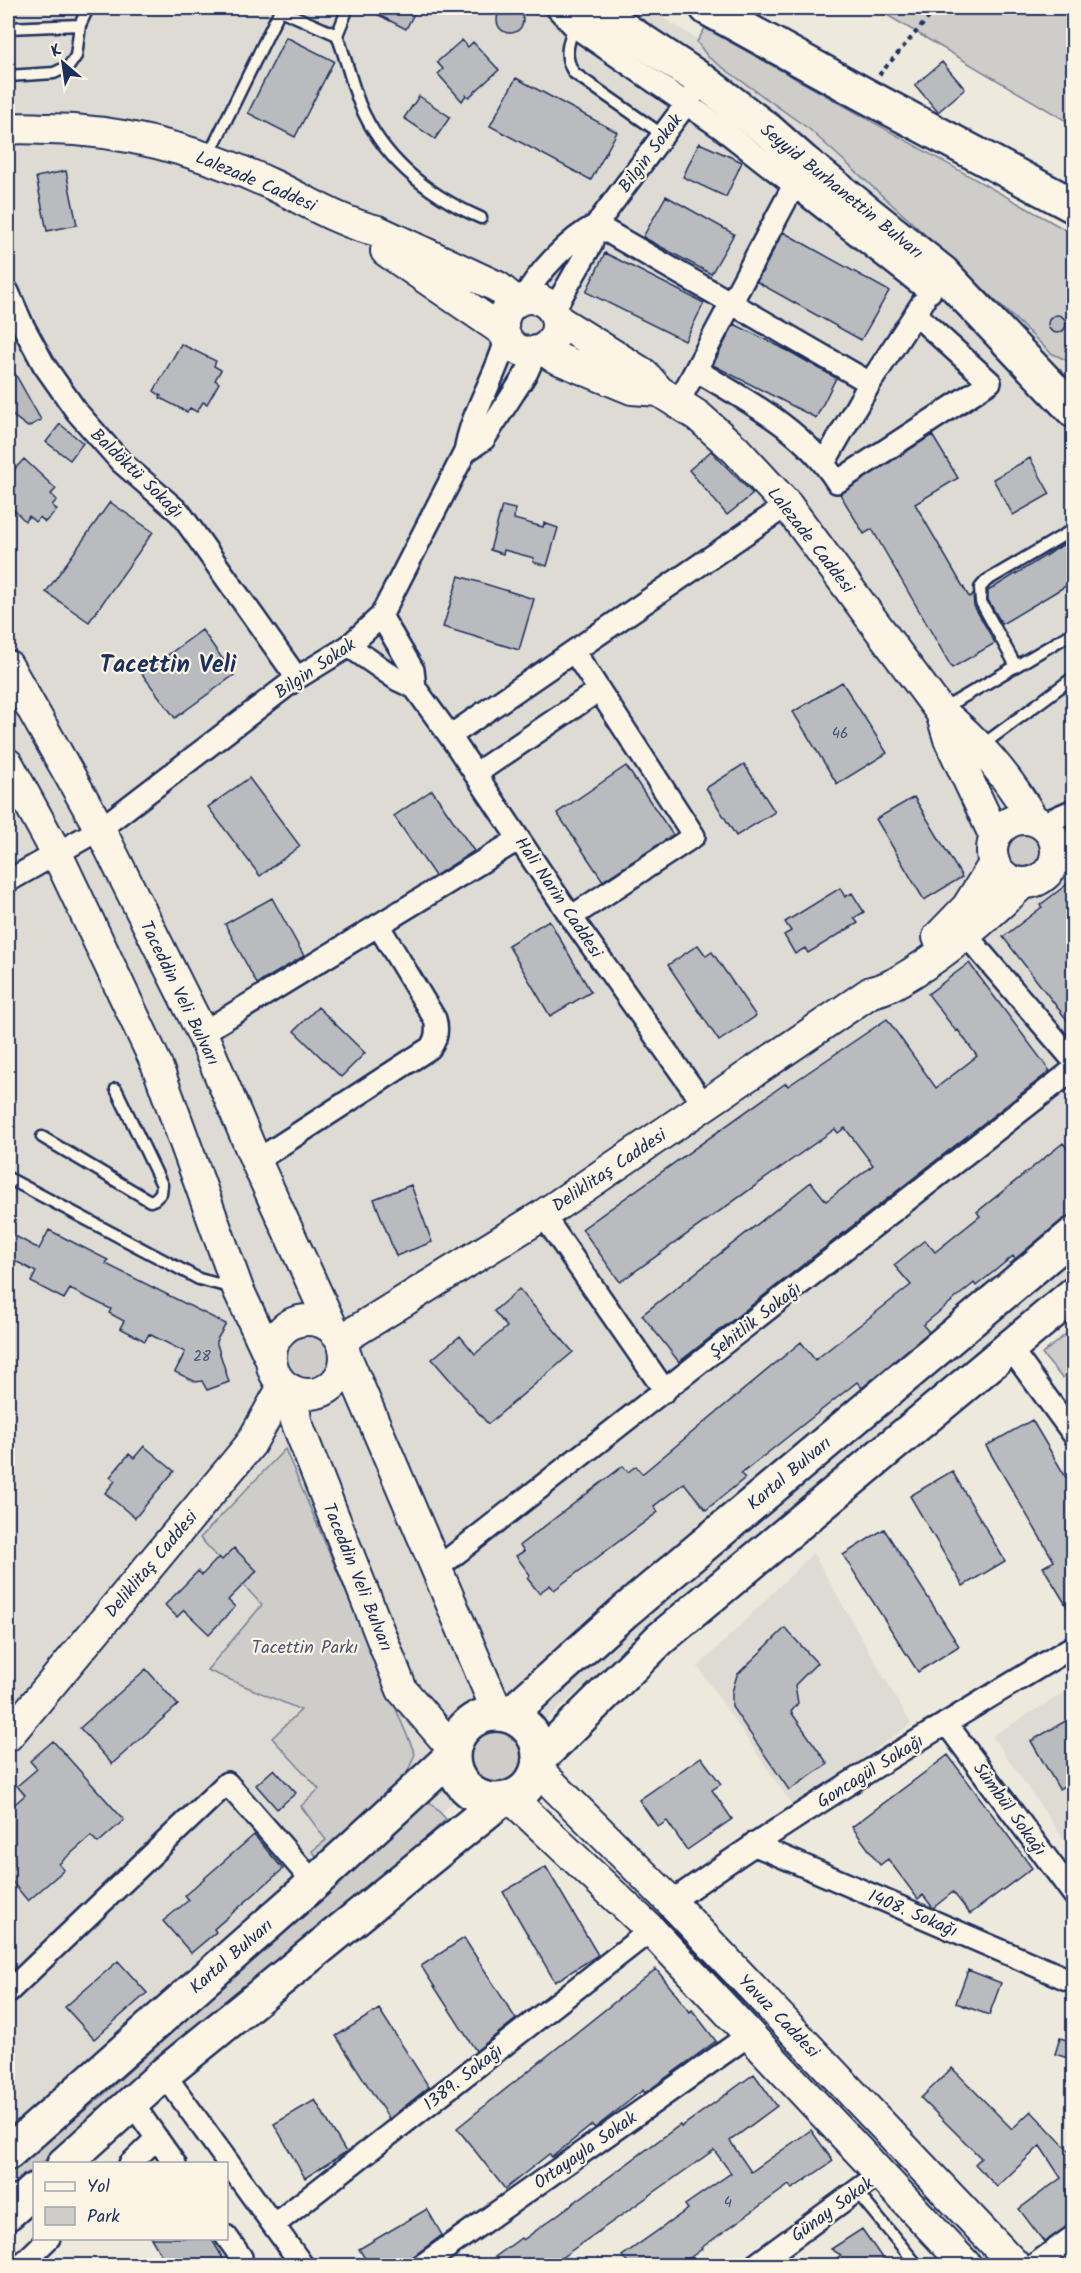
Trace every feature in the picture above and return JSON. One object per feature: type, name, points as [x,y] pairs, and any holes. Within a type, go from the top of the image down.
[{"type":"main road","points":[[707,8],[1074,206]]},
{"type":"main road","name":"Seyyid Burhanettin Bulvarı","points":[[583,17],[695,92],[769,131],[937,283],[1063,390],[1074,411]]},
{"type":"main road","name":"Kartal Bulvarı","points":[[503,1714],[1074,1234]]},
{"type":"main road","points":[[65,2162],[164,2074],[506,1799],[526,1789],[539,1764],[660,1639],[1074,1294]]},
{"type":"main road","points":[[506,1799],[483,1799],[464,1787],[457,1778],[453,1752],[459,1734],[466,1725],[486,1715],[503,1714],[528,1727],[539,1747],[539,1764]]},
{"type":"main road","name":"Kartal Bulvarı","points":[[12,2144],[314,1883],[453,1752]]},
{"type":"main road","points":[[8,2213],[33,2191]]},
{"type":"street","points":[[557,8],[583,17]]},
{"type":"street","points":[[695,92],[794,185],[937,283],[870,383],[824,463]]},
{"type":"street","name":"Bilgin Sokak","points":[[555,315],[591,245],[596,225],[695,92]]},
{"type":"street","name":"Lalezade Caddesi","points":[[8,129],[63,129],[98,132],[151,142],[207,158],[272,184],[360,227],[378,231],[498,287],[520,300]]},
{"type":"street","points":[[669,397],[696,370],[794,185]]},
{"type":"street","points":[[596,225],[870,383]]},
{"type":"street","name":"Bilgin Sokak","points":[[520,300],[541,273],[581,233],[596,225]]},
{"type":"street","name":"Lalezade Caddesi","points":[[360,227],[371,240],[504,335]]},
{"type":"street","name":"Baldöktü Sokağı","points":[[8,292],[44,365],[77,412],[121,462],[180,513],[297,678]]},
{"type":"street","points":[[520,300],[541,300],[555,315],[555,336],[539,350],[519,350],[504,335],[505,314],[520,300]]},
{"type":"street","points":[[696,370],[778,420],[808,444],[837,482],[990,382],[915,314]]},
{"type":"street","name":"Lalezade Caddesi","points":[[555,315],[644,374],[669,397],[698,416],[729,443],[788,505],[940,711],[964,730],[1015,791],[1037,822]]},
{"type":"street","name":"Bilgin Sokak","points":[[8,881],[100,829],[297,678],[350,646],[381,616],[465,452],[467,436],[500,361],[504,335]]},
{"type":"street","name":"Lalezade Caddesi","points":[[539,350],[632,389],[669,397]]},
{"type":"street","name":"Bilgin Sokak","points":[[465,452],[484,439],[539,350]]},
{"type":"street","points":[[450,736],[788,505]]},
{"type":"street","name":"Hali Narin Caddesi","points":[[381,616],[413,670],[415,688]]},
{"type":"street","name":"Hali Narin Caddesi","points":[[350,646],[398,680],[415,688],[705,1106]]},
{"type":"street","points":[[571,916],[694,836],[575,652]]},
{"type":"street","name":"Taceddin Veli Bulvarı","points":[[8,666],[100,829],[202,1033],[256,1161],[340,1341],[435,1570],[503,1714]]},
{"type":"street","points":[[475,774],[599,690]]},
{"type":"street","name":"Lalezade Caddesi","points":[[940,711],[948,739],[994,850]]},
{"type":"street","name":"Taceddin Veli Bulvarı","points":[[8,764],[57,854],[156,1063],[238,1289],[282,1378],[296,1421],[402,1690],[453,1752]]},
{"type":"street","points":[[1037,822],[1074,810]]},
{"type":"street","points":[[1024,818],[1037,822],[1065,851],[1041,878],[1023,883],[1006,878],[994,850],[1006,823],[1024,818]]},
{"type":"street","points":[[202,1033],[519,839]]},
{"type":"street","name":"Deliklitaş Caddesi","points":[[871,992],[877,981],[953,924],[967,907],[994,850]]},
{"type":"street","name":"Deliklitaş Caddesi","points":[[340,1341],[543,1215],[871,992],[884,990],[966,935],[1023,883]]},
{"type":"street","points":[[256,1161],[430,1048],[434,1043],[437,1031],[435,1019],[378,925]]},
{"type":"street","points":[[966,935],[1074,1061]]},
{"type":"street","name":"Şehitlik Sokağı","points":[[435,1570],[1074,1070]]},
{"type":"street","points":[[543,1215],[665,1391]]},
{"type":"street","points":[[315,1321],[340,1341],[342,1373],[329,1388],[311,1394],[282,1378],[275,1341],[280,1333],[296,1322],[315,1321]]},
{"type":"street","points":[[1010,1348],[1074,1435]]},
{"type":"street","name":"Deliklitaş Caddesi","points":[[8,1736],[250,1445],[282,1378]]},
{"type":"street","name":"Goncagül Sokağı","points":[[671,1902],[753,1844],[1074,1646]]},
{"type":"street","name":"Sümbül Sokağı","points":[[946,1723],[1074,1896]]},
{"type":"street","name":"Yavuz Caddesi","points":[[539,1764],[1016,2265]]},
{"type":"street","points":[[8,1992],[227,1783],[314,1883]]},
{"type":"street","name":"Yavuz Caddesi","points":[[506,1799],[651,1930],[967,2265]]},
{"type":"street","name":"1408. Sokağı","points":[[753,1844],[1074,1982]]},
{"type":"street","name":"1389. Sokağı","points":[[275,2224],[651,1930]]},
{"type":"street","name":"Ortayayla Sokak","points":[[421,2265],[749,2034]]},
{"type":"street","points":[[164,2074],[303,2265]]},
{"type":"street","points":[[132,2103],[174,2162]]},
{"type":"street","points":[[131,2162],[157,2138]]},
{"type":"street","name":"Günay Sokak","points":[[754,2265],[881,2173]]},
{"type":"street","points":[[1034,2265],[1074,2236]]},
{"type":"street","points":[[228,2239],[241,2257]]},
{"type":"street","points":[[21,2265],[48,2240]]},
{"type":"lane","points":[[8,76],[54,73],[69,66],[76,56],[80,25],[88,8]]},
{"type":"lane","points":[[348,8],[337,35],[367,120],[388,152],[404,169],[430,191],[460,209],[481,218]]},
{"type":"lane","points":[[207,158],[281,9],[337,35]]},
{"type":"lane","points":[[583,17],[566,53],[569,66],[574,73],[663,135]]},
{"type":"lane","points":[[8,28],[80,25]]},
{"type":"lane","points":[[1016,666],[981,602],[980,588],[986,581],[1074,529]]},
{"type":"lane","points":[[940,711],[1074,632]]},
{"type":"lane","points":[[979,748],[1074,678]]},
{"type":"lane","points":[[42,1137],[150,1200],[155,1199],[161,1193],[162,1185],[116,1089]]},
{"type":"lane","points":[[8,1178],[199,1280],[238,1289]]},
{"type":"lane","points":[[856,2191],[918,2265]]},
{"type":"path","points":[[863,94],[937,8]]},
{"type":"shaded area","points":[[8,8],[647,8],[710,47],[1074,305],[1073,1276],[649,1629],[47,2162],[33,2162],[33,2167],[8,2147]]},
{"type":"shaded area","points":[[813,1553],[911,1724],[794,1808],[698,1667]]},
{"type":"shaded area","points":[[1073,1687],[1073,1853],[992,1736]]},
{"type":"green space","points":[[875,8],[1073,8],[1073,125]]},
{"type":"green space","points":[[705,28],[1073,234],[1073,363],[1051,353],[809,129],[708,57],[697,42]]},
{"type":"green space","points":[[1026,834],[1040,839],[1045,853],[1040,867],[1026,872],[1012,867],[1007,853],[1012,839]]},
{"type":"green space","points":[[1073,1328],[1073,1371],[1062,1378],[1042,1354]]},
{"type":"green space","points":[[308,1332],[317,1334],[328,1343],[333,1357],[331,1366],[322,1377],[308,1382],[299,1380],[288,1371],[283,1357],[285,1348],[294,1337]]},
{"type":"green space","name":"Tacettin Parkı","points":[[285,1449],[415,1754],[403,1783],[325,1866],[312,1851],[326,1840],[301,1806],[319,1789],[272,1738],[301,1710],[207,1670],[262,1605],[200,1538]]},
{"type":"green space","points":[[490,1727],[502,1727],[513,1732],[521,1740],[526,1757],[524,1769],[513,1782],[502,1787],[490,1787],[479,1782],[471,1774],[466,1763],[466,1751],[471,1740],[479,1732]]},
{"type":"green space","points":[[427,1799],[446,1819],[301,1955],[106,2108],[43,2162],[33,2162],[33,2171],[8,2194],[8,2174],[100,2098]]},
{"type":"building","points":[[510,7],[519,11],[523,20],[519,29],[510,33],[501,29],[497,20],[501,11]]},
{"type":"building","points":[[365,8],[417,8],[406,29]]},
{"type":"building","points":[[286,37],[334,61],[295,137],[248,113]]},
{"type":"building","points":[[462,40],[468,47],[473,42],[499,70],[469,97],[466,95],[462,101],[438,74],[443,69],[437,62]]},
{"type":"building","points":[[942,62],[965,89],[938,112],[915,85]]},
{"type":"building","points":[[516,78],[617,132],[591,180],[490,126]]},
{"type":"building","points":[[419,96],[450,117],[435,139],[404,118]]},
{"type":"building","points":[[699,143],[742,162],[726,197],[683,177]]},
{"type":"building","points":[[66,171],[77,225],[47,231],[36,177]]},
{"type":"building","points":[[666,196],[734,234],[711,274],[643,237]]},
{"type":"building","points":[[783,232],[889,291],[861,340],[757,282]]},
{"type":"building","points":[[605,253],[704,303],[685,341],[586,292]]},
{"type":"building","points":[[1053,315],[1061,315],[1066,320],[1064,331],[1053,333],[1048,328],[1048,320]]},
{"type":"building","points":[[734,324],[836,378],[816,418],[713,365]]},
{"type":"building","points":[[181,344],[216,361],[214,366],[221,370],[215,380],[219,383],[207,404],[203,402],[197,412],[190,408],[187,412],[160,398],[161,396],[154,391]]},
{"type":"building","points":[[8,361],[41,420],[28,427],[8,412]]},
{"type":"building","points":[[60,424],[83,443],[70,460],[46,442]]},
{"type":"building","points":[[932,435],[958,478],[915,504],[969,597],[973,595],[974,606],[995,643],[952,668],[872,529],[864,534],[840,494]]},
{"type":"building","points":[[711,451],[753,494],[727,515],[689,470]]},
{"type":"building","points":[[1030,458],[1050,494],[1013,515],[993,479]]},
{"type":"building","points":[[24,459],[56,489],[51,494],[57,500],[52,505],[57,510],[45,522],[40,517],[35,522],[29,516],[25,521],[8,504],[8,476]]},
{"type":"building","points":[[110,502],[153,532],[89,622],[46,592]]},
{"type":"building","points":[[502,506],[515,509],[514,519],[543,527],[544,523],[558,528],[547,566],[533,562],[534,558],[504,550],[503,554],[490,550]]},
{"type":"building","points":[[1074,538],[1074,581],[1002,624],[988,600],[988,591]]},
{"type":"building","points":[[459,576],[534,599],[519,650],[443,627]]},
{"type":"building","points":[[202,630],[234,675],[175,718],[142,674]]},
{"type":"building","points":[[842,682],[887,753],[837,784],[793,712]]},
{"type":"building","points":[[744,764],[775,812],[736,836],[706,788]]},
{"type":"building","points":[[626,766],[673,835],[603,881],[557,813]]},
{"type":"building","points":[[249,778],[300,846],[260,876],[208,807]]},
{"type":"building","points":[[432,790],[474,851],[435,876],[394,816]]},
{"type":"building","points":[[914,797],[962,877],[924,900],[876,819]]},
{"type":"building","points":[[1074,879],[1074,1029],[1003,937]]},
{"type":"building","points":[[840,888],[845,897],[852,893],[864,912],[854,918],[858,923],[808,953],[805,948],[795,954],[784,935],[791,931],[785,922]]},
{"type":"building","points":[[272,898],[304,956],[257,984],[225,924]]},
{"type":"building","points":[[549,920],[591,992],[550,1016],[508,945]]},
{"type":"building","points":[[698,945],[706,956],[712,952],[756,1016],[719,1041],[668,965]]},
{"type":"building","points":[[969,963],[1050,1071],[679,1362],[642,1315],[811,1182],[826,1201],[873,1165],[845,1128],[838,1133],[835,1129],[620,1282],[582,1229],[786,1083],[788,1086],[887,1019],[936,1088],[977,1056],[928,994]]},
{"type":"building","points":[[318,1007],[365,1053],[341,1077],[294,1031]]},
{"type":"building","points":[[1063,1143],[1074,1157],[1074,1215],[1062,1220],[1015,1259],[1013,1256],[976,1286],[974,1283],[923,1325],[929,1332],[862,1388],[857,1382],[741,1474],[745,1478],[706,1510],[684,1483],[654,1506],[658,1512],[554,1590],[550,1585],[539,1593],[527,1578],[530,1575],[516,1556],[524,1551],[520,1545],[623,1466],[628,1472],[636,1466],[642,1474],[801,1342],[815,1360],[911,1285],[894,1265],[925,1240],[935,1252],[980,1216],[977,1212]]},
{"type":"building","points":[[411,1185],[432,1242],[396,1256],[374,1199]]},
{"type":"building","points":[[49,1230],[108,1260],[106,1264],[226,1324],[216,1341],[229,1382],[207,1390],[202,1381],[196,1382],[175,1372],[185,1352],[149,1334],[145,1341],[120,1328],[124,1321],[109,1313],[111,1309],[70,1289],[64,1299],[31,1282],[36,1272],[8,1257],[8,1232],[39,1249]]},
{"type":"building","points":[[519,1289],[573,1352],[488,1424],[432,1359],[460,1336],[475,1354],[507,1327],[494,1311]]},
{"type":"building","points":[[1032,1420],[1074,1491],[1074,1618],[1043,1567],[1054,1561],[986,1446]]},
{"type":"building","points":[[144,1446],[174,1471],[135,1518],[105,1493],[115,1481],[110,1477],[129,1454],[134,1458]]},
{"type":"building","points":[[952,1471],[1005,1561],[963,1586],[910,1496]]},
{"type":"building","points":[[884,1529],[959,1646],[918,1672],[843,1555]]},
{"type":"building","points":[[234,1548],[257,1571],[228,1600],[235,1607],[209,1634],[184,1610],[177,1617],[165,1605],[198,1571],[202,1575],[219,1557],[222,1560]]},
{"type":"building","points":[[785,1628],[817,1663],[795,1685],[798,1703],[791,1712],[828,1764],[789,1790],[732,1707],[732,1692],[737,1675]]},
{"type":"building","points":[[146,1669],[178,1705],[112,1764],[80,1728]]},
{"type":"building","points":[[1074,1716],[1074,1780],[1059,1789],[1031,1741]]},
{"type":"building","points":[[53,1741],[124,1820],[98,1843],[91,1836],[59,1864],[64,1870],[28,1901],[8,1877],[8,1810],[25,1795],[17,1786],[37,1769],[30,1761]]},
{"type":"building","points":[[948,1755],[1032,1868],[970,1914],[953,1892],[933,1908],[923,1895],[918,1899],[888,1859],[880,1865],[852,1827]]},
{"type":"building","points":[[701,1757],[721,1784],[712,1790],[732,1819],[687,1850],[667,1821],[658,1827],[639,1800]]},
{"type":"building","points":[[274,1769],[296,1793],[277,1809],[256,1785]]},
{"type":"building","points":[[254,1835],[283,1869],[214,1929],[216,1932],[191,1953],[163,1921],[189,1900],[185,1895]]},
{"type":"building","points":[[546,1867],[598,1955],[555,1982],[503,1892]]},
{"type":"building","points":[[464,1938],[516,2019],[476,2051],[421,1966]]},
{"type":"building","points":[[118,1961],[147,1993],[94,2039],[65,2007]]},
{"type":"building","points":[[656,1969],[716,2041],[645,2093],[643,2090],[595,2128],[592,2125],[552,2157],[549,2154],[505,2189],[457,2128]]},
{"type":"building","points":[[968,1970],[1001,1983],[989,2015],[956,2003]]},
{"type":"building","points":[[379,2009],[429,2087],[389,2119],[336,2036]]},
{"type":"building","points":[[1060,2038],[1074,2042],[1074,2060],[1055,2054]]},
{"type":"building","points":[[952,2068],[1012,2129],[1031,2111],[1074,2156],[1074,2222],[1044,2242],[1019,2209],[1061,2178],[1040,2146],[997,2187],[975,2164],[981,2158],[921,2098]]},
{"type":"building","points":[[754,2074],[777,2106],[730,2141],[751,2172],[811,2130],[833,2161],[792,2189],[789,2185],[680,2265],[629,2265],[622,2256],[688,2209],[685,2205],[731,2173],[714,2150],[551,2265],[484,2265],[521,2238],[523,2240]]},
{"type":"building","points":[[315,2100],[346,2152],[305,2178],[274,2124]]},
{"type":"building","points":[[427,2209],[442,2235],[406,2265],[369,2265],[359,2249]]},
{"type":"building","points":[[862,2229],[887,2265],[827,2265],[841,2255],[831,2249]]},
{"type":"building","points":[[152,2240],[212,2240],[227,2265],[167,2265]]},
{"type":"district","name":"Tacettin Veli","points":[[168,664]]}]
